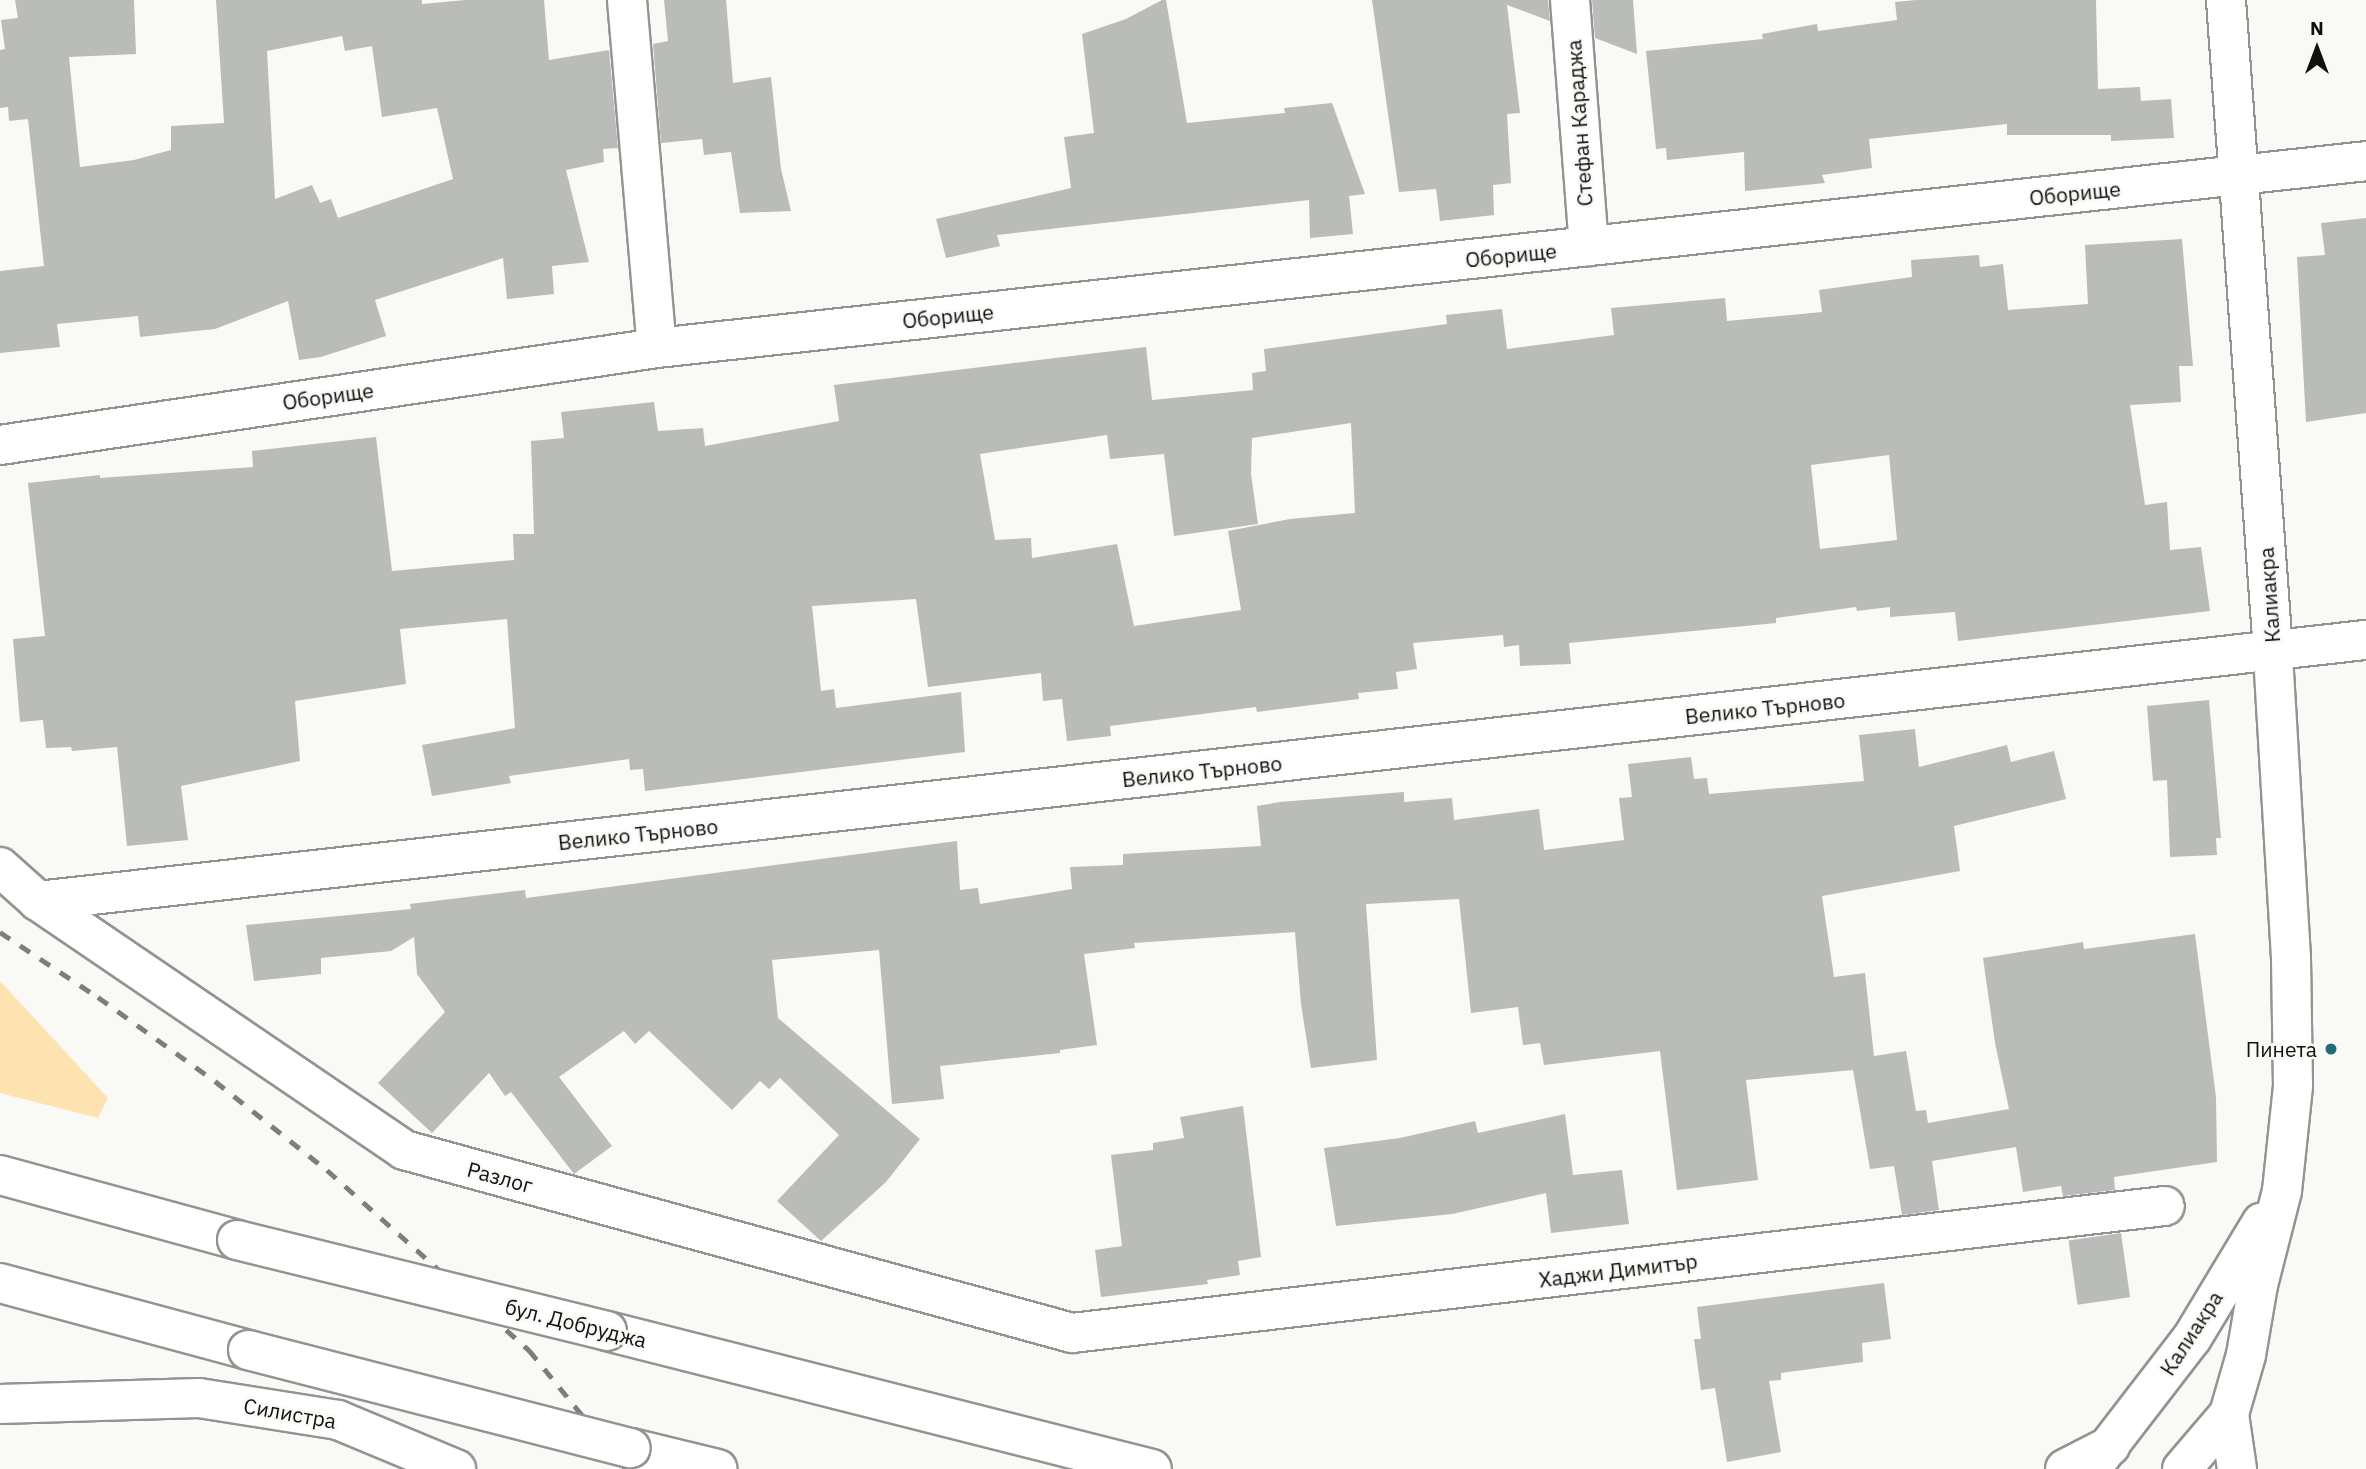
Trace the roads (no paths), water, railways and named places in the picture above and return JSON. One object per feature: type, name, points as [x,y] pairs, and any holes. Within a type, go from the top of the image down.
[{"type":"street","points":[[627,0],[657,348]]},
{"type":"street","name":"Стефан Караджа","points":[[1570,0],[1589,246]]},
{"type":"street","name":"Калиакра","points":[[2182,1469],[2229,1414],[2246,1355],[2258,1286],[2282,1191],[2293,1086],[2291,958],[2273,651],[2226,0]]},
{"type":"street","name":"Оборище","points":[[0,445],[657,348],[2366,161]]},
{"type":"street","name":"Велико Търново","points":[[37,901],[2366,640]]},
{"type":"street","name":"Разлог","points":[[0,867],[37,901],[404,1150],[1072,1333]]},
{"type":"street","name":"бул. Добруджа","points":[[0,1175],[237,1240],[607,1331],[1105,1463],[1152,1469]]},
{"type":"street","name":"Калиакра","points":[[2101,1458],[2192,1338],[2282,1191]]},
{"type":"street","name":"Хаджи Димитър","points":[[1072,1333],[2165,1206]]},
{"type":"street","points":[[0,1283],[248,1350],[718,1469]]},
{"type":"street","name":"Силистра","points":[[0,1404],[199,1398],[338,1420],[456,1469]]},
{"type":"street","points":[[2229,1414],[2237,1469]]},
{"type":"street","points":[[2065,1469],[2101,1458]]},
{"type":"railway","points":[[0,932],[98,997],[215,1081],[327,1170],[529,1350],[626,1469]]},
{"type":"place","name":"Пинета","points":[[2331,1049]]}]
